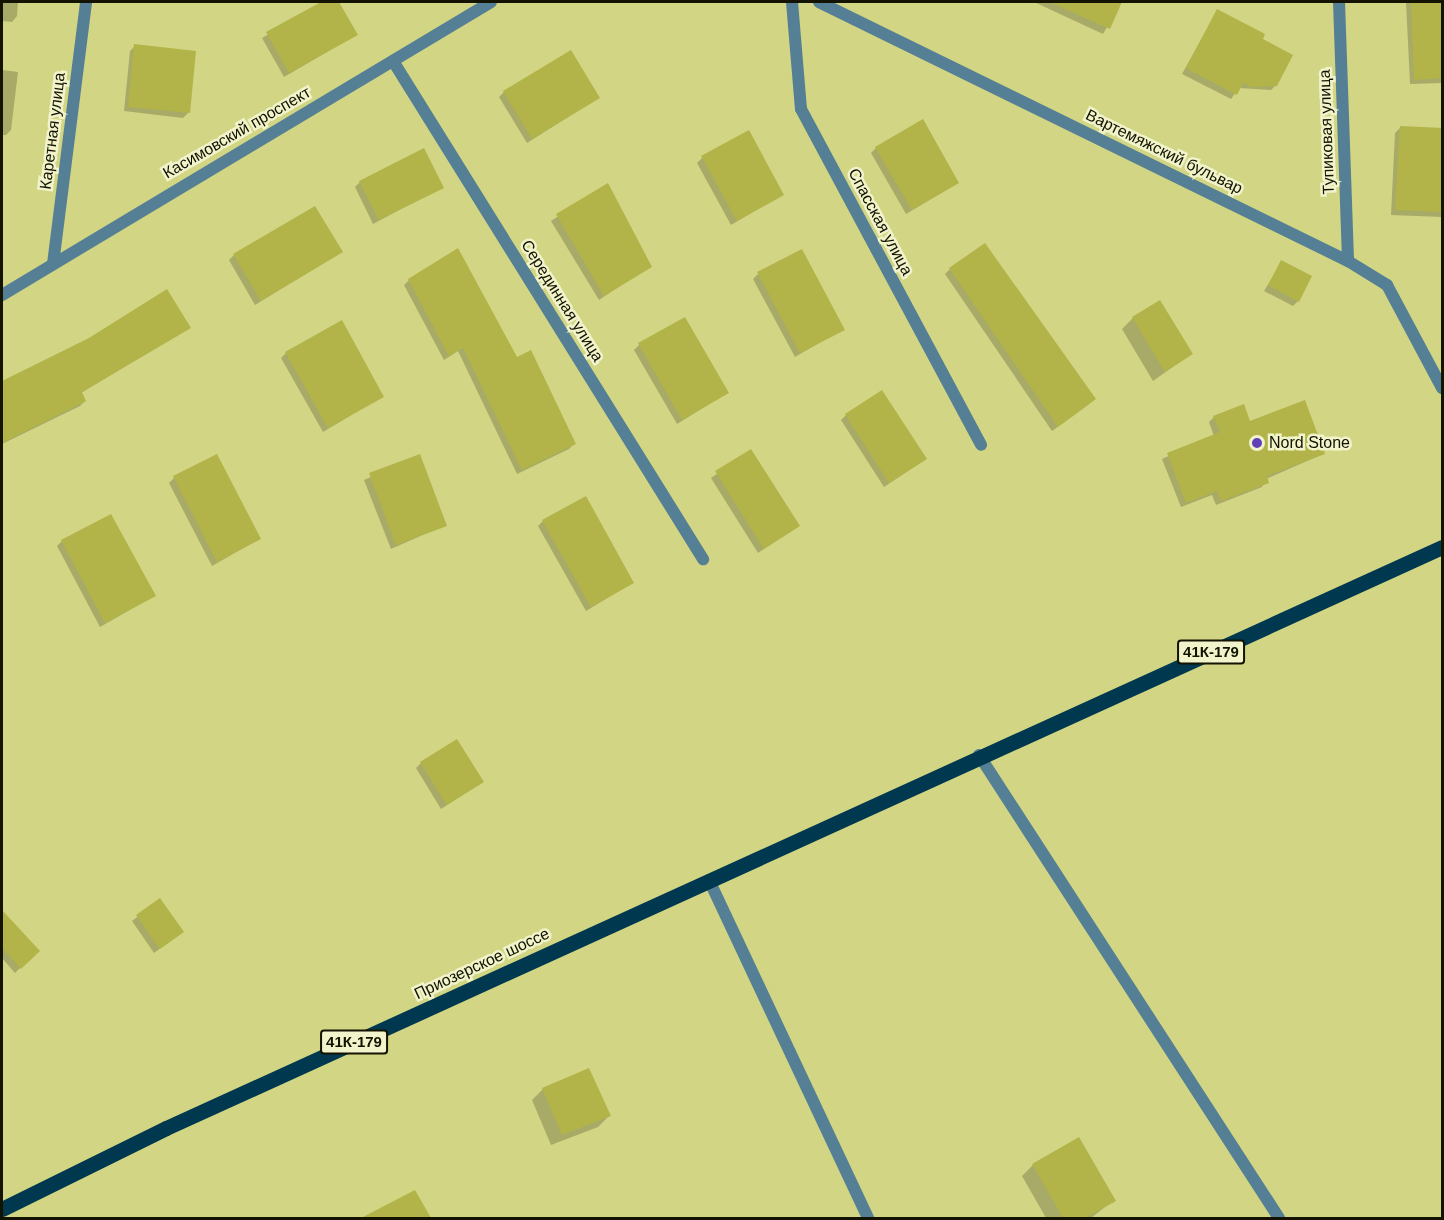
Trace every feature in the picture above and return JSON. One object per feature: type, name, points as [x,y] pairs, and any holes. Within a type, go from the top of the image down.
[{"type":"main road","name":"41К-179","points":[[980,755],[1443,547]]},
{"type":"main road","name":"Приозерское шоссе","points":[[2,1209],[166,1128],[980,755]]},
{"type":"street","name":"Каретная улица","points":[[52,264],[86,2]]},
{"type":"street","name":"Касимовский проспект","points":[[2,296],[491,2]]},
{"type":"street","name":"Спасская улица","points":[[792,2],[801,109],[981,445]]},
{"type":"street","name":"Вартемяжский бульвар","points":[[819,2],[1348,261],[1387,285],[1443,388]]},
{"type":"street","name":"Тупиковая улица","points":[[1339,2],[1348,261]]},
{"type":"street","name":"Серединная улица","points":[[393,61],[703,559]]},
{"type":"street","points":[[980,755],[1279,1218]]},
{"type":"street","points":[[709,880],[868,1218]]},
{"type":"building","points":[[321,2],[339,2],[358,35],[289,73],[266,32]]},
{"type":"building","points":[[1049,2],[1122,2],[1110,29]]},
{"type":"building","points":[[1411,2],[1443,2],[1443,78],[1414,80]]},
{"type":"building","points":[[1217,9],[1265,34],[1263,39],[1293,55],[1277,86],[1251,87],[1243,83],[1237,95],[1186,68]]},
{"type":"building","points":[[134,44],[196,51],[190,113],[128,107]]},
{"type":"building","points":[[571,50],[600,98],[532,139],[503,91]]},
{"type":"building","points":[[923,119],[959,183],[912,210],[875,147]]},
{"type":"building","points":[[1400,126],[1443,128],[1443,212],[1395,210]]},
{"type":"building","points":[[749,130],[784,195],[737,221],[701,156]]},
{"type":"building","points":[[424,148],[444,188],[379,220],[359,181]]},
{"type":"building","points":[[608,183],[652,267],[604,296],[556,214]]},
{"type":"building","points":[[315,206],[343,252],[261,301],[233,254]]},
{"type":"building","points":[[985,243],[1096,399],[1058,427],[949,268]]},
{"type":"building","points":[[458,248],[517,357],[531,350],[576,444],[522,470],[463,348],[449,356],[408,279]]},
{"type":"building","points":[[802,249],[845,330],[800,353],[757,272]]},
{"type":"building","points":[[1281,260],[1312,276],[1299,302],[1268,285]]},
{"type":"building","points":[[167,289],[191,328],[82,392],[86,401],[2,443],[2,381],[89,338]]},
{"type":"building","points":[[1160,300],[1193,354],[1165,372],[1132,317]]},
{"type":"building","points":[[685,317],[729,393],[682,420],[638,343]]},
{"type":"building","points":[[342,320],[384,397],[328,428],[285,352]]},
{"type":"building","points":[[882,390],[927,459],[889,483],[845,414]]},
{"type":"building","name":"Nord Stone","points":[[1305,400],[1325,454],[1267,476],[1269,483],[1221,501],[1217,491],[1186,503],[1167,453],[1220,432],[1213,416],[1244,404],[1250,421]]},
{"type":"building","points":[[751,449],[800,526],[764,549],[715,471]]},
{"type":"building","points":[[217,454],[261,539],[217,562],[173,476]]},
{"type":"building","points":[[420,454],[447,526],[396,545],[369,473]]},
{"type":"building","points":[[586,496],[634,583],[591,607],[542,520]]},
{"type":"building","points":[[111,514],[156,596],[105,623],[61,540]]},
{"type":"building","points":[[457,739],[484,782],[447,805],[420,762]]},
{"type":"building","points":[[160,898],[184,932],[160,949],[136,915]]},
{"type":"building","points":[[2,910],[40,951],[21,969],[2,948]]},
{"type":"building","points":[[589,1068],[611,1116],[562,1135],[542,1088]]},
{"type":"building","points":[[1079,1137],[1116,1201],[1085,1218],[1063,1218],[1032,1164]]},
{"type":"building","points":[[415,1190],[431,1218],[361,1218]]},
{"type":"place","name":"Nord Stone","points":[[1257,443]]}]
